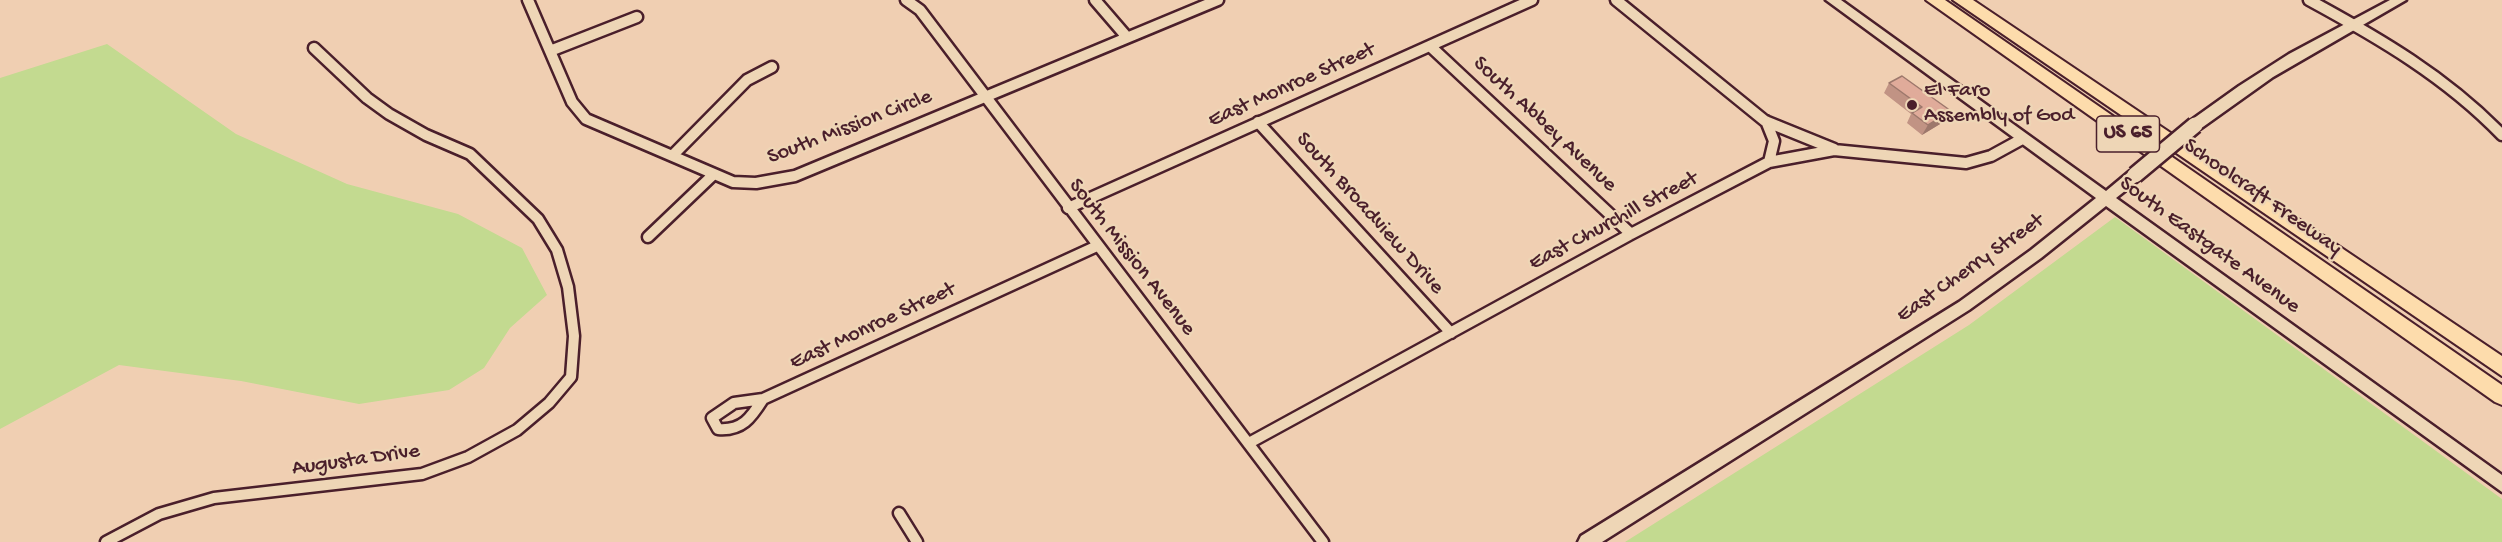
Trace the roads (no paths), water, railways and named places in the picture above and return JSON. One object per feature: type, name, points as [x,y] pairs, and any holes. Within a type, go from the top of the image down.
[{"type":"highway","name":"Schoolcraft Freeway","points":[[1934,0],[2502,396]]},
{"type":"highway","name":"Schoolcraft Freeway","points":[[1962,0],[2502,367]]},
{"type":"street","name":"South Mission Circle","points":[[528,0],[572,102],[586,119],[733,182],[756,183],[795,176],[984,95],[1218,0]]},
{"type":"street","name":"South Mission Avenue","points":[[906,0],[920,10],[1323,542]]},
{"type":"street","points":[[1095,0],[1126,36]]},
{"type":"street","name":"East Monroe Street","points":[[1068,208],[1532,0]]},
{"type":"street","points":[[1616,0],[1766,121],[1834,150]]},
{"type":"street","name":"South Eastgate Avenue","points":[[1832,0],[2502,485]]},
{"type":"street","points":[[2309,0],[2417,62],[2450,84],[2502,135]]},
{"type":"street","name":"East Cherry Street","points":[[1587,542],[1964,306],[2036,254],[2195,125],[2262,76],[2352,24],[2400,0]]},
{"type":"street","points":[[550,51],[637,17]]},
{"type":"street","name":"South Abbey Avenue","points":[[1430,46],[1631,234]]},
{"type":"street","name":"Augusta Drive","points":[[106,542],[159,514],[214,498],[422,474],[468,457],[517,430],[549,404],[572,376],[574,336],[568,287],[557,250],[538,219],[470,154],[389,114],[359,90],[314,48]]},
{"type":"street","points":[[673,155],[747,80],[772,67]]},
{"type":"street","points":[[1766,121],[1773,132],[1775,142],[1769,162]]},
{"type":"street","name":"South Broadview Drive","points":[[1258,122],[1450,333]]},
{"type":"street","name":"East Churchill Street","points":[[1250,443],[1631,234],[1769,162],[1834,150],[1957,164],[1973,163],[2002,152],[2022,139]]},
{"type":"street","points":[[648,237],[714,174]]},
{"type":"street","name":"East Monroe Street","points":[[763,399],[1097,246]]},
{"type":"street","points":[[898,513],[917,542]]},
{"type":"place","name":"El Faro Assembly of God","points":[[1912,105]]}]
